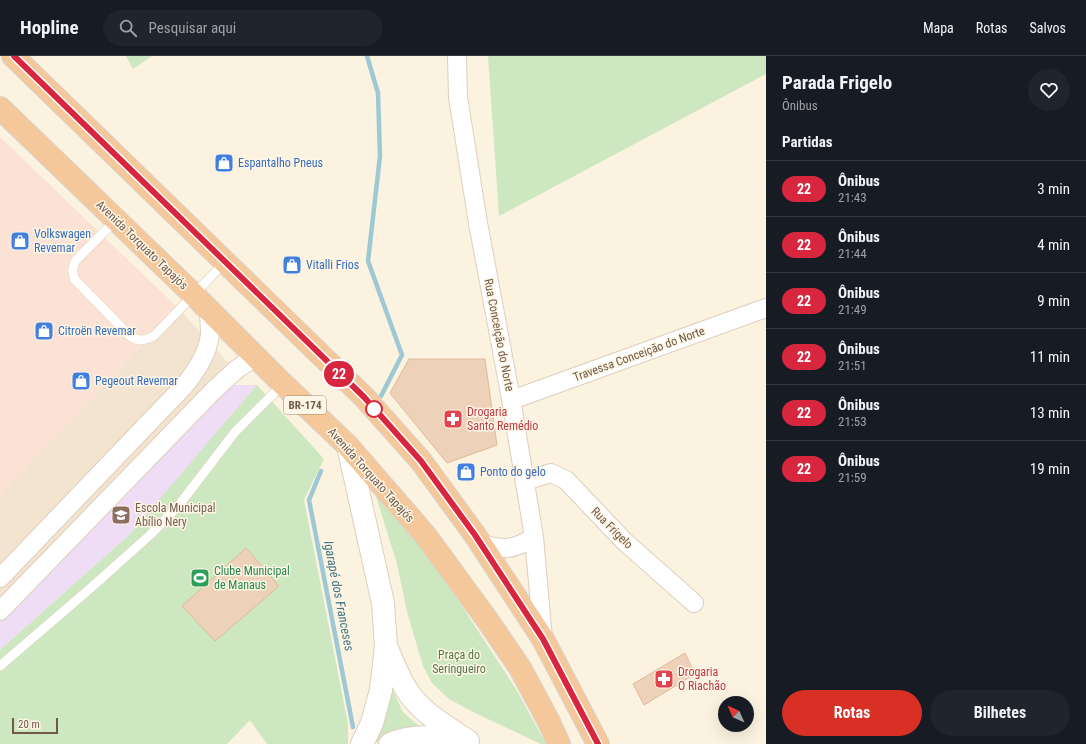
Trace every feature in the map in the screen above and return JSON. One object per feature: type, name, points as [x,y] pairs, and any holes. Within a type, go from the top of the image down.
[{"type":"highway","points":[[14,56],[364,397],[421,461],[480,544],[543,639],[598,744]]},
{"type":"highway","name":"Avenida Torquato Tapajós","points":[[4,117],[116,220],[256,356],[282,384],[348,446],[426,536],[488,621],[520,668],[559,744]]},
{"type":"street","name":"Rua Conceição do Norte","points":[[457,56],[458,97],[478,223],[511,399],[534,537],[543,639]]},
{"type":"street","points":[[0,578],[196,372],[205,354],[210,335],[201,302]]},
{"type":"street","name":"Travessa Conceição do Norte","points":[[511,399],[766,308]]},
{"type":"street","points":[[2,605],[132,475],[214,390],[237,369],[256,356]]},
{"type":"street","points":[[348,446],[383,603],[386,646],[381,690],[372,723],[362,744]]},
{"type":"street","points":[[114,459],[132,475]]},
{"type":"street","name":"Rua Frigelo","points":[[525,481],[551,473],[566,480],[624,541],[694,603]]},
{"type":"street","points":[[480,544],[503,549],[515,547],[534,537]]},
{"type":"street","points":[[386,646],[397,672],[409,694],[426,711],[474,742]]},
{"type":"street","points":[[393,743],[432,736],[474,742]]},
{"type":"lane","points":[[116,220],[76,260],[72,273],[75,280],[131,337],[137,340],[146,340],[154,336],[201,302],[225,262]]},
{"type":"lane","points":[[0,666],[150,535],[179,505],[235,432],[282,384]]},
{"type":"shaded area","points":[[0,137],[178,308],[0,495]]},
{"type":"shaded area","points":[[178,308],[243,379],[217,385],[0,619],[0,495]]},
{"type":"shaded area","name":"Escola Municipal Abílio Nery","points":[[217,385],[257,385],[165,496],[129,535],[0,650],[0,619]]},
{"type":"green space","points":[[126,56],[152,56],[133,69]]},
{"type":"green space","points":[[488,56],[766,56],[766,74],[499,216]]},
{"type":"green space","name":"Clube Municipal de Manaus","points":[[257,385],[324,459],[304,500],[348,724],[348,744],[267,744],[250,720],[227,744],[0,744],[0,650],[129,535]]},
{"type":"green space","name":"Praça do Seringueiro","points":[[375,493],[422,549],[454,594],[516,689],[546,744],[541,744],[471,711],[449,699],[432,683],[423,666],[407,612],[397,564]]},
{"type":"green space","points":[[391,687],[403,712],[421,728],[371,744]]},
{"type":"building","name":"Drogaria Santo Remédio","points":[[409,359],[485,359],[497,445],[447,463],[390,393]]},
{"type":"building","points":[[246,548],[279,586],[215,641],[182,606]]},
{"type":"building","name":"Drogaria O Riachão","points":[[685,653],[695,674],[644,705],[633,684]]},
{"type":"waterway","name":"Igarapé dos Franceses","points":[[367,56],[378,93],[380,156],[368,261],[402,355],[381,396]]},
{"type":"waterway","name":"Igarapé dos Franceses","points":[[321,471],[309,500],[353,727]]},
{"type":"bus line","name":"22","points":[[14,56],[364,397],[421,461],[475,535],[543,639],[598,744]]},
{"type":"place","name":"Espantalho Pneus","points":[[224,163]]},
{"type":"place","name":"Volkswagen Revemar","points":[[20,241]]},
{"type":"place","name":"Vitalli Frios","points":[[292,265]]},
{"type":"place","name":"Citroën Revemar","points":[[44,331]]},
{"type":"place","name":"Pegeout Revemar","points":[[81,381]]},
{"type":"place","name":"Drogaria Santo Remédio","points":[[453,419]]},
{"type":"place","name":"Ponto do gelo","points":[[466,472]]},
{"type":"place","name":"Escola Municipal Abílio Nery","points":[[121,515]]},
{"type":"place","name":"Clube Municipal de Manaus","points":[[200,578]]},
{"type":"place","name":"Drogaria O Riachão","points":[[664,679]]}]
